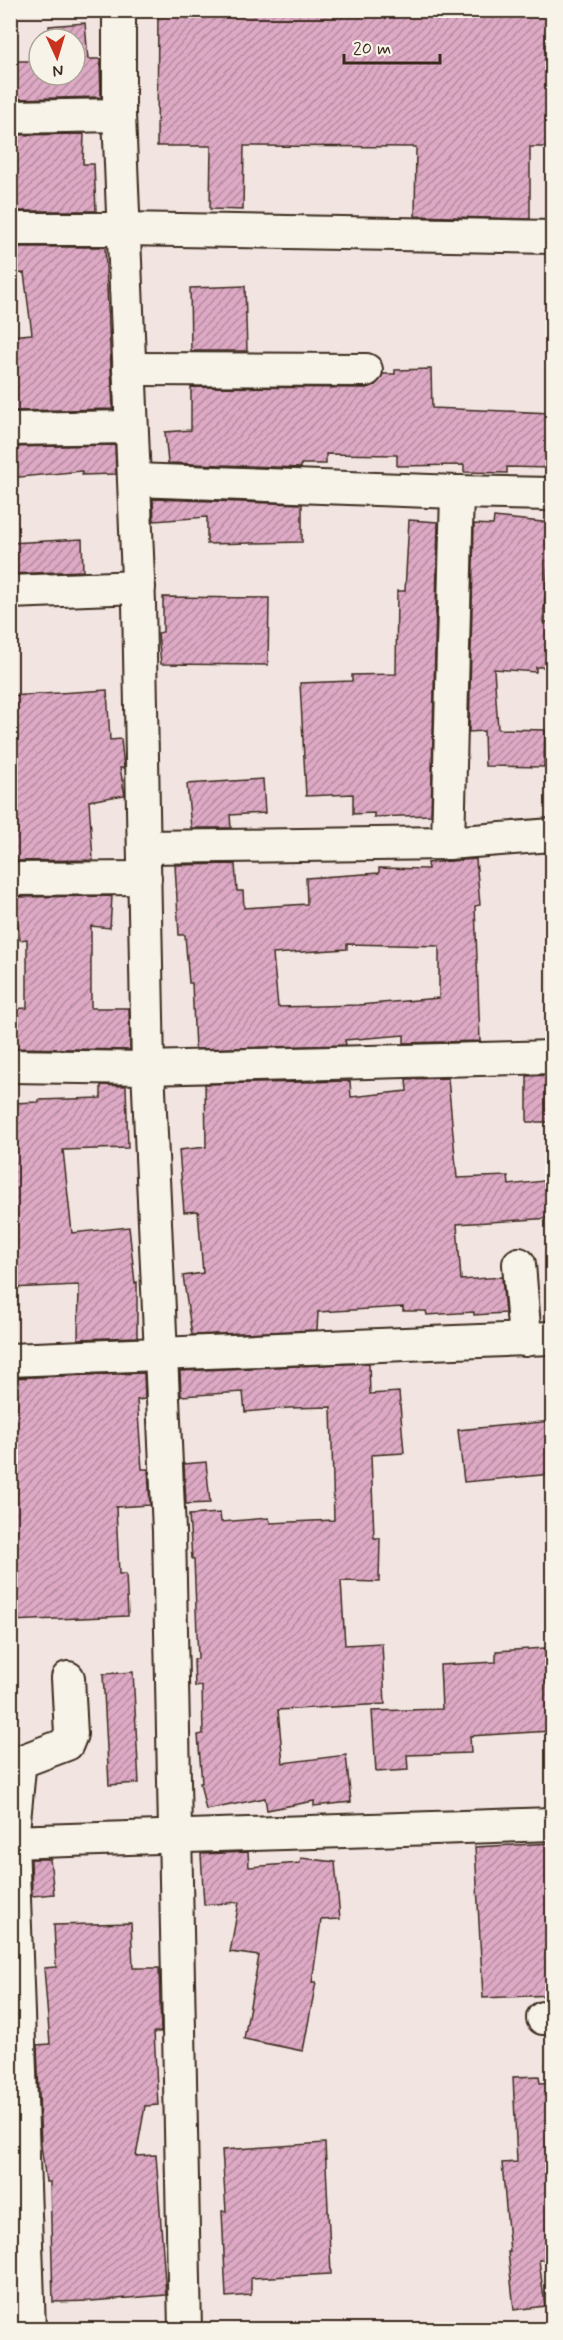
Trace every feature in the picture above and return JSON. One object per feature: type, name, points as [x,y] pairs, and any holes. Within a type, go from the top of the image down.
[{"type":"street","points":[[119,10],[119,115],[139,587],[148,1068],[169,1531],[185,2330]]},
{"type":"street","points":[[10,117],[119,115]]},
{"type":"street","points":[[10,229],[552,237]]},
{"type":"street","points":[[129,369],[366,370]]},
{"type":"street","points":[[10,429],[131,427]]},
{"type":"street","points":[[135,480],[552,494]]},
{"type":"street","points":[[448,843],[457,492]]},
{"type":"street","points":[[10,592],[139,587]]},
{"type":"street","points":[[144,847],[448,843],[552,835]]},
{"type":"street","points":[[10,879],[145,878]]},
{"type":"street","points":[[10,1066],[148,1068],[552,1057]]},
{"type":"street","points":[[10,1360],[539,1339],[519,1264]]},
{"type":"street","points":[[29,2330],[11,1841],[19,1769],[22,1761],[67,1744],[70,1734],[68,1678]]},
{"type":"street","points":[[11,1841],[552,1824]]},
{"type":"building","points":[[158,10],[552,10],[552,147],[530,147],[530,219],[415,216],[416,147],[244,146],[243,210],[210,209],[211,146],[157,146]]},
{"type":"building","points":[[85,23],[85,27],[49,27]]},
{"type":"building","points":[[87,47],[88,59],[100,59],[101,97],[14,99],[13,61],[27,61],[27,87],[87,87]]},
{"type":"building","points":[[84,134],[83,164],[94,164],[96,211],[10,211],[10,135]]},
{"type":"building","points":[[10,247],[105,247],[113,409],[10,411],[10,336],[32,334],[24,273],[10,274]]},
{"type":"building","points":[[245,286],[247,351],[191,351],[190,288]]},
{"type":"building","points":[[431,369],[432,408],[552,413],[552,468],[507,467],[507,473],[464,472],[464,465],[397,466],[397,455],[326,454],[326,464],[301,464],[301,468],[168,463],[165,432],[191,430],[191,387],[366,388],[375,385],[383,374],[395,374],[395,370]]},
{"type":"building","points":[[115,445],[116,474],[82,475],[82,471],[10,478],[10,447]]},
{"type":"building","points":[[153,499],[302,504],[302,542],[207,544],[207,517],[154,521]]},
{"type":"building","points":[[494,517],[552,523],[543,622],[552,622],[552,667],[536,667],[536,672],[494,669],[498,729],[545,730],[544,767],[485,766],[484,731],[469,732],[474,524],[493,525]]},
{"type":"building","points":[[409,520],[438,522],[431,815],[374,817],[374,813],[353,814],[353,794],[306,796],[300,683],[352,681],[352,675],[396,674],[397,591],[405,591]]},
{"type":"building","points":[[82,539],[83,571],[10,574],[10,543]]},
{"type":"building","points":[[163,597],[269,598],[268,665],[161,664],[158,633],[163,632]]},
{"type":"building","points":[[107,690],[110,740],[121,739],[124,768],[120,768],[125,795],[89,801],[93,860],[10,861],[10,696]]},
{"type":"building","points":[[263,779],[265,813],[230,815],[231,828],[191,828],[187,784]]},
{"type":"building","points":[[476,859],[480,905],[475,906],[480,1041],[404,1043],[404,1035],[345,1040],[346,1045],[195,1049],[192,983],[189,983],[185,935],[179,935],[175,865],[235,864],[237,891],[243,891],[244,908],[307,904],[306,878],[379,873],[379,868],[428,869],[427,863]],"holes":[[[347,944],[439,946],[439,998],[359,1005],[278,1007],[273,954],[347,949]]]},
{"type":"building","points":[[112,896],[110,928],[91,926],[91,1008],[129,1008],[130,1050],[14,1048],[12,1009],[27,1008],[27,939],[20,940],[14,897]]},
{"type":"building","points":[[552,1075],[552,1122],[527,1122],[527,1076]]},
{"type":"building","points":[[448,1078],[457,1178],[508,1176],[509,1185],[552,1180],[552,1218],[457,1224],[461,1280],[502,1277],[505,1313],[427,1315],[426,1311],[403,1311],[403,1307],[318,1312],[317,1330],[192,1335],[183,1276],[203,1273],[198,1211],[184,1212],[179,1150],[206,1147],[205,1084],[350,1081],[351,1097],[407,1091],[406,1079]]},
{"type":"building","points":[[101,1085],[126,1086],[128,1148],[63,1150],[72,1233],[129,1227],[135,1283],[137,1282],[137,1337],[78,1339],[79,1285],[10,1288],[10,1103],[101,1098]]},
{"type":"building","points":[[369,1363],[370,1394],[399,1392],[404,1453],[371,1455],[374,1538],[380,1538],[379,1582],[341,1581],[345,1645],[382,1643],[385,1704],[278,1710],[283,1763],[346,1755],[351,1802],[314,1806],[314,1801],[267,1810],[265,1798],[206,1810],[200,1783],[202,1783],[198,1735],[203,1734],[202,1686],[195,1687],[194,1660],[198,1659],[194,1559],[192,1559],[189,1515],[220,1513],[221,1522],[269,1518],[270,1523],[334,1520],[331,1407],[245,1412],[243,1392],[181,1396],[180,1371]]},
{"type":"building","points":[[144,1373],[145,1399],[137,1400],[142,1469],[148,1469],[150,1505],[116,1507],[119,1574],[126,1574],[128,1616],[10,1621],[10,1378]]},
{"type":"building","points":[[552,1421],[552,1474],[464,1482],[458,1430]]},
{"type":"building","points":[[206,1462],[210,1503],[186,1504],[184,1464]]},
{"type":"building","points":[[545,1648],[551,1731],[470,1736],[471,1753],[407,1755],[408,1770],[376,1772],[372,1711],[442,1709],[440,1665],[496,1662],[496,1651]]},
{"type":"building","points":[[133,1672],[139,1783],[109,1785],[103,1674]]},
{"type":"building","points":[[552,1843],[552,1995],[483,1998],[475,1847]]},
{"type":"building","points":[[248,1852],[249,1867],[300,1863],[301,1858],[335,1862],[340,1919],[321,1920],[312,1982],[316,1982],[303,2051],[244,2039],[259,1956],[230,1952],[239,1902],[204,1905],[201,1854]]},
{"type":"building","points":[[31,1859],[50,1859],[54,1894],[32,1896]]},
{"type":"building","points":[[131,1923],[133,1968],[159,1968],[161,2032],[154,2032],[158,2105],[145,2106],[136,2156],[156,2155],[166,2295],[53,2302],[50,2182],[46,2182],[41,2145],[37,2045],[50,2044],[44,1968],[56,1967],[54,1925]]},
{"type":"building","points":[[539,2076],[540,2083],[552,2082],[552,2260],[539,2260],[545,2306],[514,2310],[502,2163],[517,2162],[513,2077]]},
{"type":"building","points":[[325,2143],[331,2274],[251,2278],[251,2295],[226,2297],[222,2211],[226,2211],[222,2150]]}]
